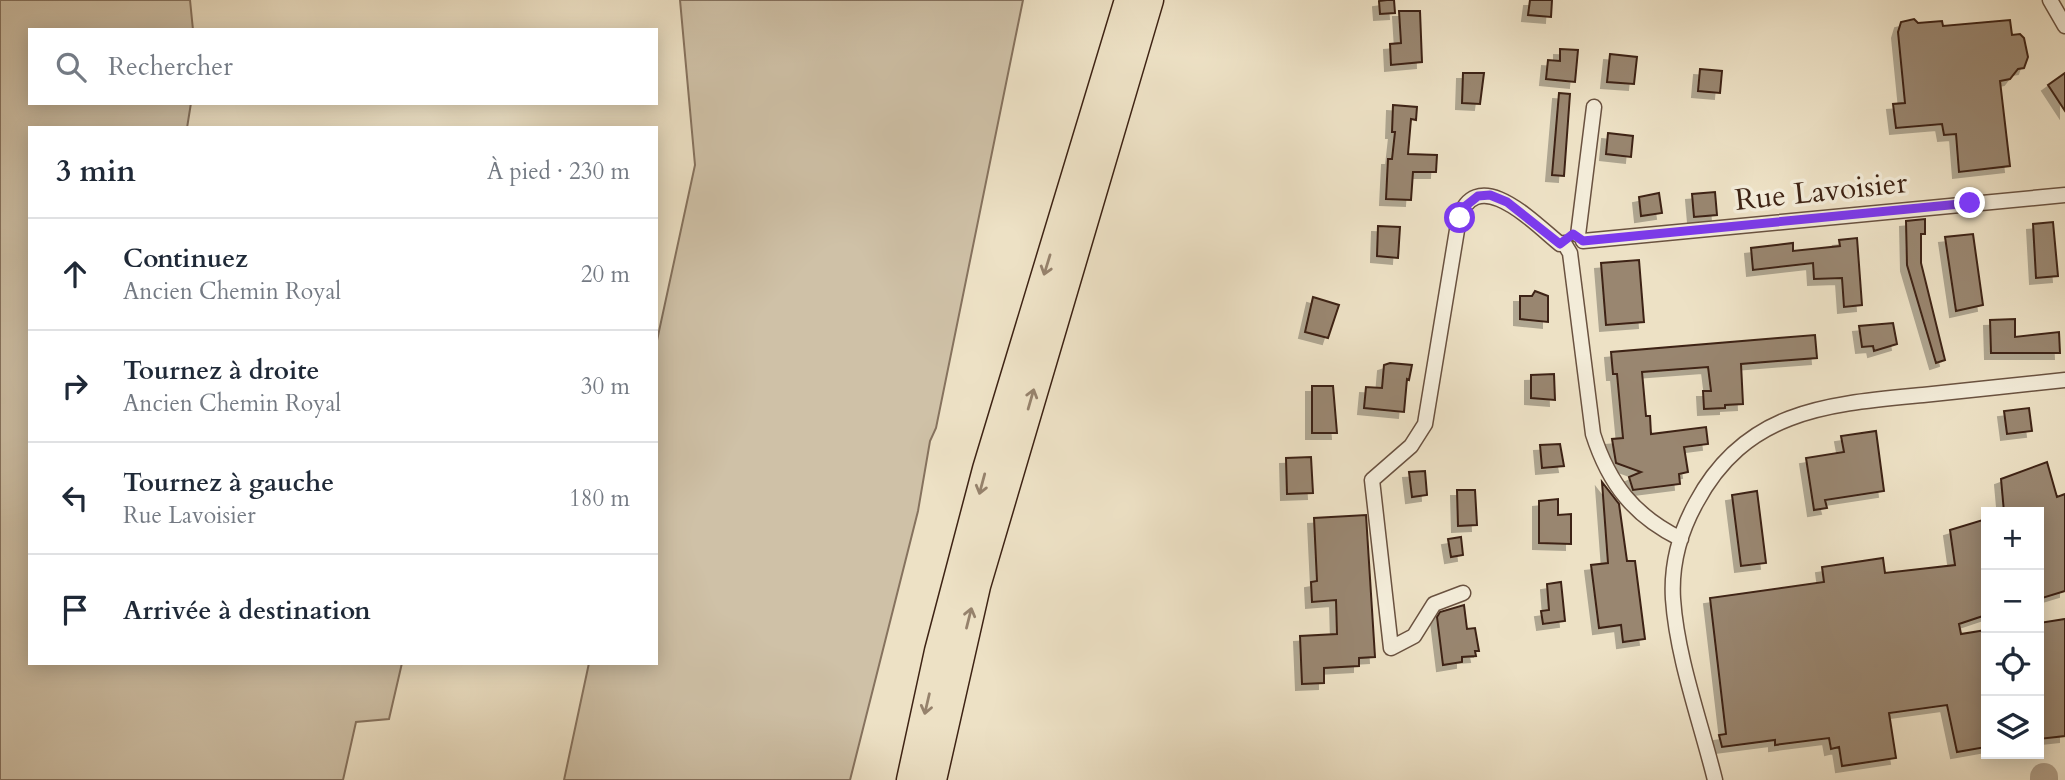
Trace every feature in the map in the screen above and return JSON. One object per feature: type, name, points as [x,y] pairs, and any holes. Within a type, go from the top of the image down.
[{"type":"highway","points":[[1078,202],[1115,0]]},
{"type":"highway","points":[[933,780],[977,586],[1128,0]]},
{"type":"highway","points":[[910,780],[938,651],[986,468],[1150,0]]},
{"type":"highway","points":[[1078,202],[1168,0]]},
{"type":"street","points":[[2050,0],[2065,26]]},
{"type":"street","points":[[1463,593],[1434,604],[1414,636],[1391,648],[1372,480],[1411,446],[1425,424],[1463,208],[1478,196],[1497,197],[1560,244],[1579,252],[1594,107]]},
{"type":"street","name":"Rue Lavoisier","points":[[1581,238],[2065,195]]},
{"type":"street","points":[[1567,248],[1593,434],[1601,461],[1628,503],[1643,517],[1681,539]]},
{"type":"street","points":[[1716,780],[1677,628],[1674,576],[1689,515],[1712,477],[1748,440],[1780,420],[1804,411],[1848,402],[2065,380]]},
{"type":"shaded area","points":[[0,0],[190,0],[193,28],[28,28],[28,105],[191,105],[187,126],[28,126],[28,665],[402,665],[389,719],[356,722],[343,780],[0,780]]},
{"type":"shaded area","points":[[680,0],[1023,0],[936,428],[930,441],[918,511],[850,780],[564,780],[589,665],[658,665],[658,336],[695,165]]},
{"type":"building","points":[[1394,0],[1395,13],[1380,14],[1379,1]]},
{"type":"building","points":[[1530,0],[1552,0],[1551,17],[1528,15]]},
{"type":"building","points":[[1399,11],[1420,11],[1422,62],[1391,65],[1390,44],[1401,43]]},
{"type":"building","points":[[1914,19],[1918,23],[1942,21],[1943,26],[2010,20],[2012,35],[2020,34],[2024,38],[2028,57],[2024,68],[2018,69],[2010,79],[2000,81],[2010,166],[1959,172],[1956,134],[1944,135],[1942,124],[1896,128],[1893,104],[1905,103],[1898,32],[1901,22]]},
{"type":"building","points":[[1560,49],[1578,50],[1575,82],[1546,79],[1548,60],[1560,61]]},
{"type":"building","points":[[1610,54],[1637,57],[1634,84],[1607,82]]},
{"type":"building","points":[[1700,69],[1722,71],[1720,93],[1698,91]]},
{"type":"building","points":[[1463,73],[1484,73],[1480,104],[1462,103]]},
{"type":"building","points":[[2065,73],[2065,111],[2048,85]]},
{"type":"building","points":[[1559,93],[1570,94],[1564,176],[1552,175]]},
{"type":"building","points":[[1393,105],[1417,107],[1416,120],[1411,119],[1408,154],[1437,155],[1436,172],[1413,172],[1411,200],[1386,199],[1388,159],[1392,159],[1395,132],[1392,132]]},
{"type":"building","points":[[1608,133],[1633,136],[1631,157],[1606,154]]},
{"type":"building","points":[[1715,192],[1717,215],[1694,217],[1692,194]]},
{"type":"building","points":[[1659,193],[1662,213],[1641,216],[1639,197]]},
{"type":"building","points":[[1925,219],[1925,234],[1921,234],[1921,263],[1945,360],[1936,363],[1907,265],[1906,221]]},
{"type":"building","points":[[2053,222],[2058,276],[2036,278],[2033,224]]},
{"type":"building","points":[[1378,226],[1400,227],[1398,258],[1377,256]]},
{"type":"building","points":[[1973,234],[1983,305],[1956,311],[1945,237]]},
{"type":"building","points":[[1857,238],[1862,305],[1844,307],[1842,278],[1814,279],[1813,263],[1753,270],[1751,248],[1793,243],[1793,251],[1840,246],[1839,240]]},
{"type":"building","points":[[1639,260],[1644,322],[1606,325],[1601,263]]},
{"type":"building","points":[[1535,291],[1548,296],[1548,322],[1520,319],[1520,296],[1532,296]]},
{"type":"building","points":[[1313,297],[1339,305],[1328,338],[1305,332]]},
{"type":"building","points":[[2015,319],[2015,337],[2059,332],[2060,353],[1991,353],[1990,320]]},
{"type":"building","points":[[1893,323],[1897,344],[1874,351],[1873,346],[1862,347],[1859,326]]},
{"type":"building","points":[[1815,335],[1817,358],[1741,364],[1743,404],[1725,405],[1725,408],[1704,409],[1703,391],[1711,391],[1708,367],[1642,372],[1646,416],[1650,416],[1651,434],[1706,427],[1708,444],[1684,447],[1688,472],[1679,474],[1680,484],[1633,490],[1629,477],[1641,472],[1616,463],[1612,439],[1623,438],[1617,374],[1613,374],[1611,352]]},
{"type":"building","points":[[1384,365],[1412,365],[1409,380],[1407,379],[1404,412],[1364,408],[1366,387],[1382,388]]},
{"type":"building","points":[[1554,374],[1555,400],[1531,398],[1531,375]]},
{"type":"building","points":[[1312,386],[1333,386],[1337,433],[1312,433]]},
{"type":"building","points":[[2029,408],[2032,431],[2007,434],[2004,411]]},
{"type":"building","points":[[1876,431],[1884,491],[1825,500],[1827,508],[1814,510],[1806,458],[1844,452],[1841,436]]},
{"type":"building","points":[[1560,444],[1564,466],[1542,468],[1540,445]]},
{"type":"building","points":[[1311,457],[1313,493],[1287,494],[1286,458]]},
{"type":"building","points":[[2047,462],[2057,497],[2065,494],[2065,591],[2044,597],[2044,507],[2004,507],[2001,479]]},
{"type":"building","points":[[1425,471],[1427,495],[1412,497],[1409,472]]},
{"type":"building","points":[[1602,482],[1619,504],[1627,561],[1635,561],[1645,639],[1623,642],[1621,625],[1599,628],[1591,565],[1608,563]]},
{"type":"building","points":[[1457,490],[1475,490],[1477,525],[1458,526]]},
{"type":"building","points":[[1757,491],[1766,563],[1741,566],[1732,495]]},
{"type":"building","points":[[1558,499],[1558,515],[1571,514],[1571,544],[1539,543],[1539,501]]},
{"type":"building","points":[[1366,515],[1375,657],[1359,658],[1359,666],[1324,668],[1324,683],[1302,684],[1300,636],[1337,634],[1336,600],[1312,602],[1311,582],[1317,581],[1314,518]]},
{"type":"building","points":[[1981,521],[1981,617],[1959,624],[1961,634],[1981,631],[1981,748],[1957,752],[1947,705],[1889,713],[1896,758],[1842,766],[1839,747],[1831,749],[1829,738],[1775,745],[1775,740],[1722,747],[1719,735],[1726,734],[1710,598],[1824,582],[1822,567],[1883,558],[1885,573],[1955,565],[1950,530]]},
{"type":"building","points":[[1461,537],[1463,555],[1451,557],[1448,539]]},
{"type":"building","points":[[1561,582],[1565,621],[1543,624],[1541,611],[1549,610],[1547,584]]},
{"type":"building","points":[[1464,605],[1467,629],[1475,628],[1479,651],[1475,651],[1476,656],[1462,657],[1462,662],[1443,665],[1437,617],[1440,612]]},
{"type":"building","points":[[2065,619],[2065,736],[2044,738],[2044,633],[2044,622]]},
{"type":"route","points":[[1460,218],[1463,208],[1470,200],[1490,195],[1507,202],[1560,244],[1564,243],[1568,235],[1573,234],[1579,235],[1583,241],[1970,203]]}]
